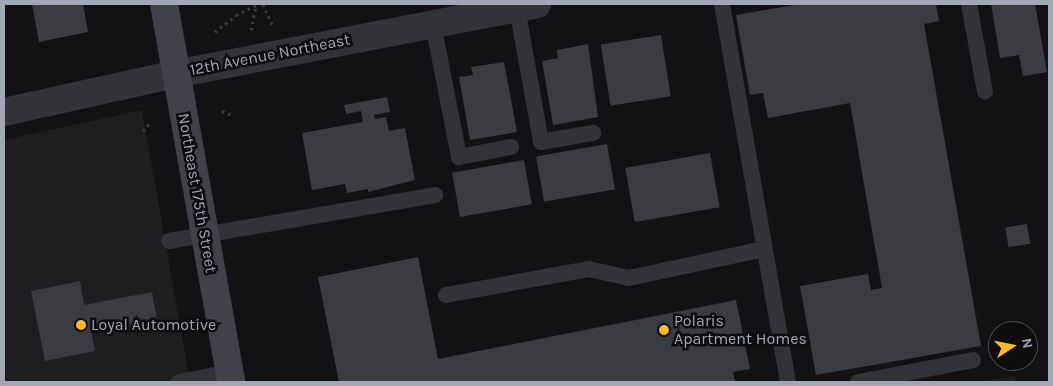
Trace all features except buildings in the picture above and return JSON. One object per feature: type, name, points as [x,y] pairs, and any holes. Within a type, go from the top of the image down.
[{"type":"main road","name":"Northeast 175th Street","points":[[164,4],[230,377]]},
{"type":"street","name":"12th Avenue Northeast","points":[[4,112],[175,74],[527,6]]},
{"type":"lane","points":[[722,4],[788,382]]},
{"type":"lane","points":[[969,4],[985,92]]},
{"type":"lane","points":[[527,6],[541,142],[593,133]]},
{"type":"lane","points":[[433,24],[459,157],[511,147]]},
{"type":"lane","points":[[169,241],[435,195]]},
{"type":"lane","points":[[446,295],[589,269],[628,278],[764,249]]},
{"type":"lane","points":[[858,382],[973,360]]},
{"type":"lane","points":[[179,382],[230,377]]},
{"type":"path","points":[[215,32],[236,15],[259,4]]},
{"type":"path","points":[[222,111],[230,114]]},
{"type":"path","points":[[143,131],[149,124]]},
{"type":"shaded area","points":[[142,110],[190,382],[4,382],[4,140]]},
{"type":"shaded area","points":[[1015,376],[1016,382],[979,382]]},
{"type":"place","name":"Loyal Automotive","points":[[81,325]]},
{"type":"place","name":"Polaris Apartment Homes","points":[[664,330]]}]
